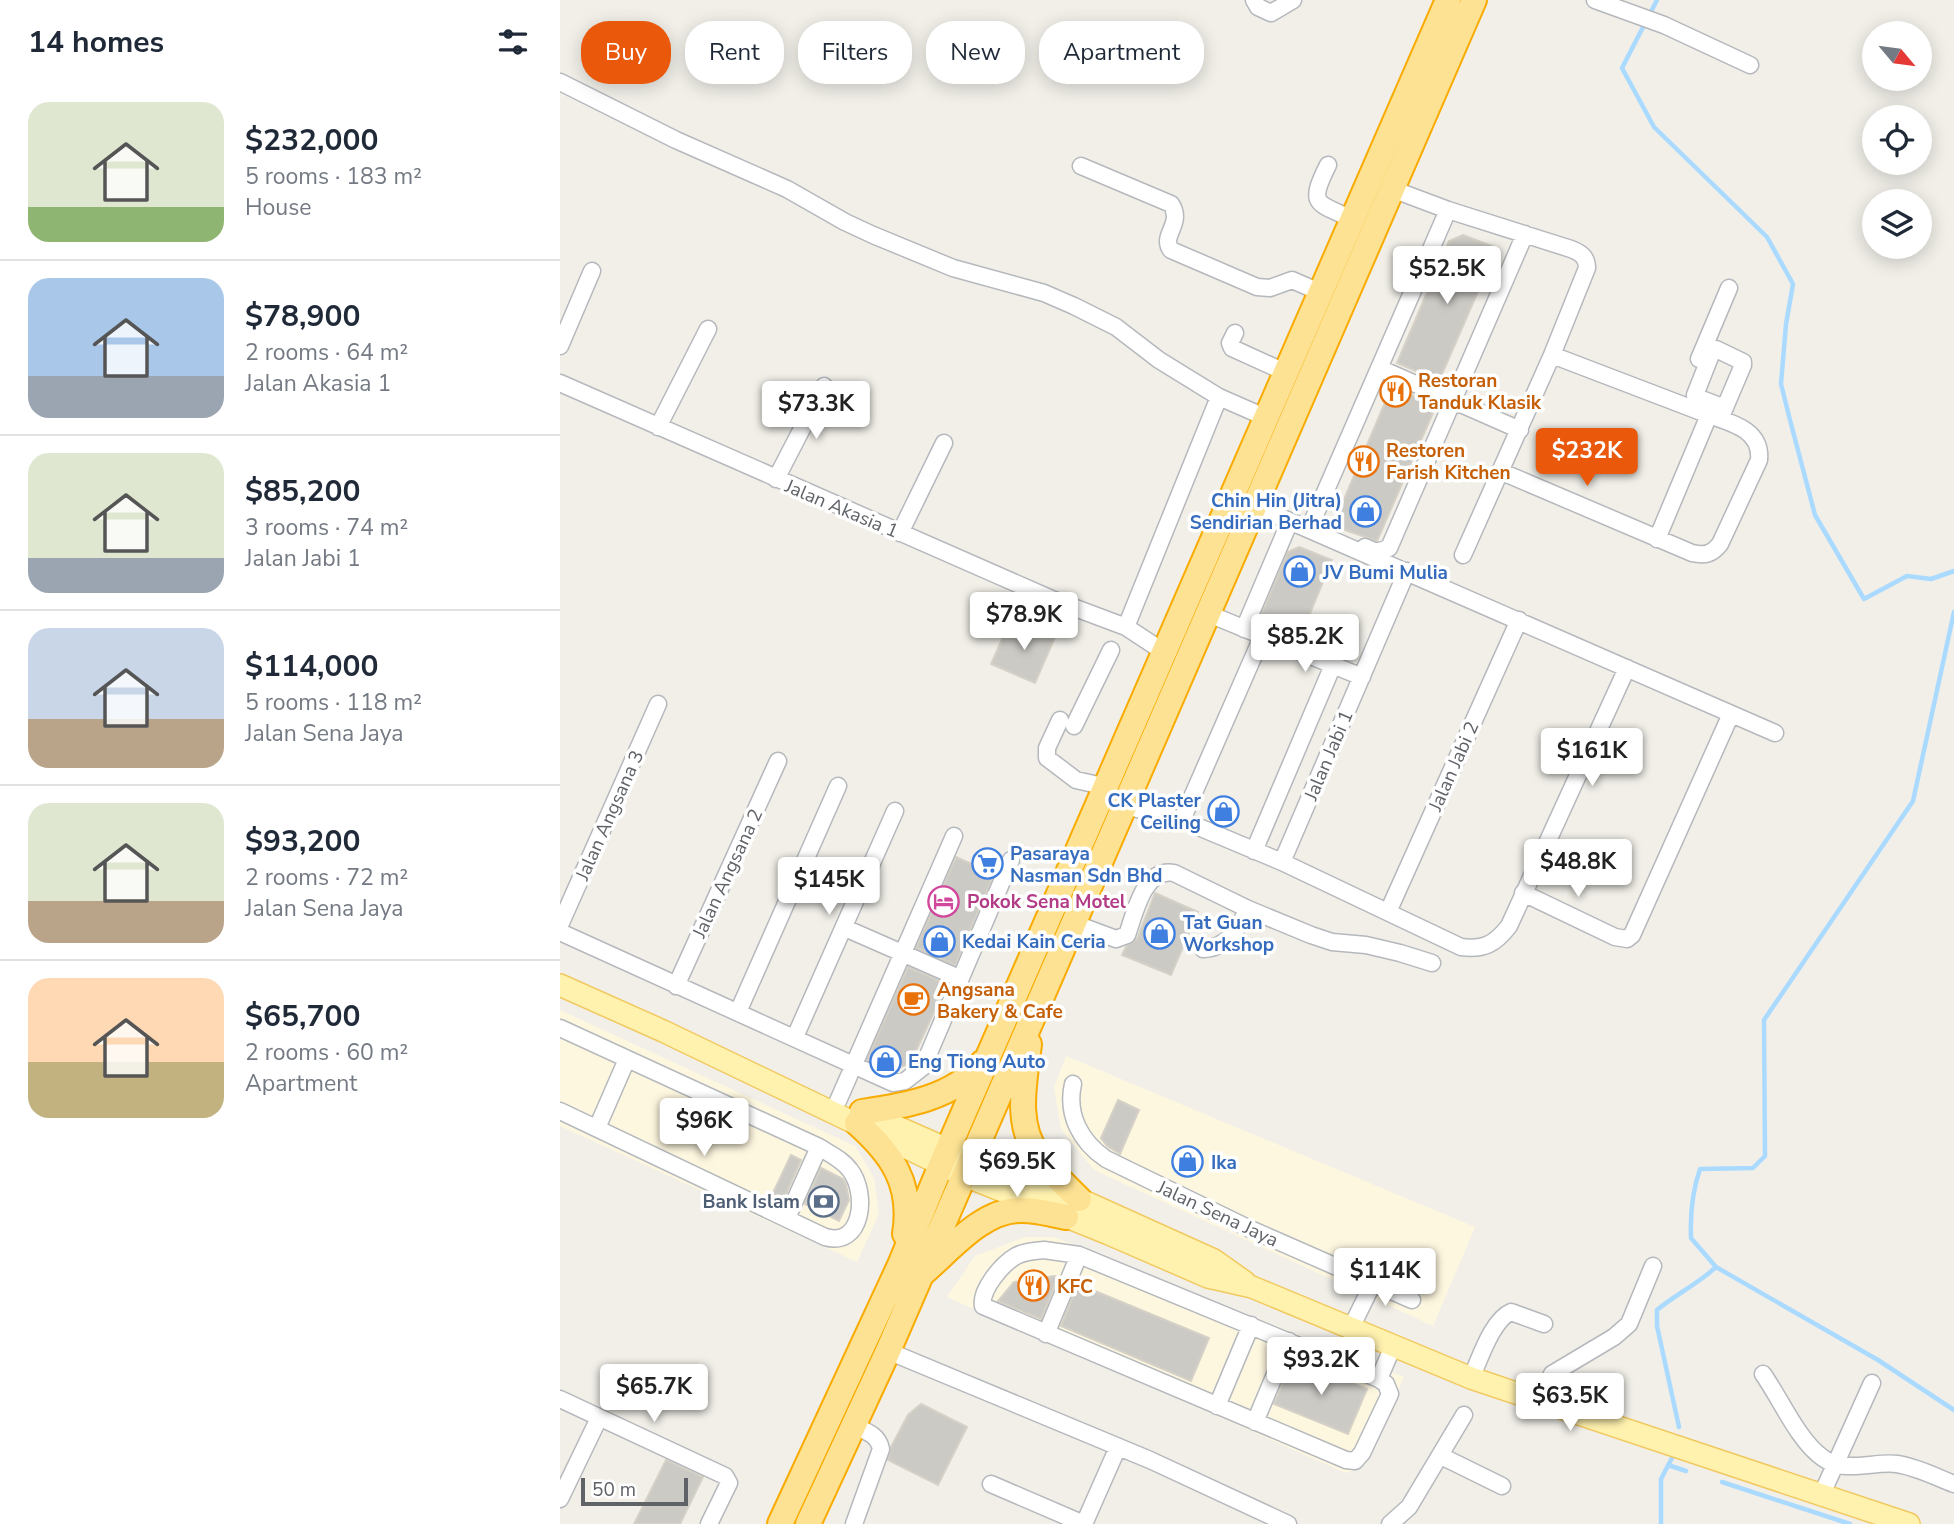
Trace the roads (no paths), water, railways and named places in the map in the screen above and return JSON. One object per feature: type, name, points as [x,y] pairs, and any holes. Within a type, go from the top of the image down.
[{"type":"highway","points":[[956,1162],[991,1052],[1448,0]]},
{"type":"highway","points":[[780,1524],[910,1270],[956,1162],[1032,1019],[1474,0]]},
{"type":"highway","points":[[1032,1019],[1023,1093],[1024,1118],[1037,1154],[1073,1208]]},
{"type":"highway","points":[[808,1524],[888,1350],[910,1270],[908,1203],[902,1183],[896,1166],[859,1117],[907,1105],[959,1084],[974,1073],[991,1052]]},
{"type":"highway","points":[[910,1270],[1000,1214],[1019,1209],[1073,1208]]},
{"type":"main road","points":[[560,985],[956,1162],[1214,1261],[1252,1287]]},
{"type":"main road","points":[[663,1031],[838,1101],[859,1117]]},
{"type":"main road","points":[[1073,1208],[1109,1234],[1208,1278],[1252,1287],[1471,1378],[1898,1522]]},
{"type":"street","points":[[1254,0],[1258,6],[1271,13],[1293,0]]},
{"type":"street","points":[[1595,0],[1664,25],[1750,65]]},
{"type":"street","points":[[560,82],[676,140],[787,189],[873,235],[953,268],[1044,293],[1074,306],[1116,327],[1159,360],[1219,397],[1267,418]]},
{"type":"street","points":[[1328,165],[1315,192],[1317,199],[1354,219]]},
{"type":"street","points":[[1081,166],[1171,204],[1176,219],[1167,245],[1171,250],[1257,287],[1270,288],[1292,280],[1322,293]]},
{"type":"street","points":[[1392,189],[1448,210],[1571,249],[1584,256],[1587,262],[1587,268],[1552,355],[1463,555]]},
{"type":"street","points":[[1310,526],[1448,210]]},
{"type":"street","points":[[1255,506],[1376,552],[1389,548],[1525,234]]},
{"type":"street","points":[[560,346],[592,271]]},
{"type":"street","points":[[1680,403],[1729,288]]},
{"type":"street","points":[[658,427],[708,328]]},
{"type":"street","points":[[1235,333],[1230,343],[1232,348],[1287,373]]},
{"type":"street","points":[[1502,472],[1700,555],[1715,551],[1720,544],[1759,460],[1760,450],[1751,433],[1718,414],[1680,403],[1552,355]]},
{"type":"street","points":[[1379,368],[1520,430]]},
{"type":"street","name":"Jalan Akasia 1","points":[[560,383],[1054,600],[1126,627],[1164,652]]},
{"type":"street","points":[[776,479],[824,386]]},
{"type":"street","points":[[1126,627],[1219,397]]},
{"type":"street","points":[[1657,539],[1718,414]]},
{"type":"street","points":[[900,533],[944,443]]},
{"type":"street","points":[[1244,629],[1290,521]]},
{"type":"street","points":[[1310,526],[1407,572],[1775,733]]},
{"type":"street","name":"Jalan Jabi 1","points":[[1282,862],[1407,572]]},
{"type":"street","points":[[1209,614],[1362,677]]},
{"type":"street","name":"Jalan Jabi 2","points":[[1388,912],[1519,620]]},
{"type":"street","points":[[1182,820],[1262,637]]},
{"type":"street","points":[[1107,787],[1076,780],[1047,758],[1047,748],[1067,723],[1111,650]]},
{"type":"street","points":[[1254,851],[1333,665]]},
{"type":"street","points":[[1125,806],[1182,820],[1282,862],[1461,947],[1477,949],[1489,946],[1499,939],[1509,926],[1627,668]]},
{"type":"street","name":"Jalan Angsana 3","points":[[560,925],[658,704]]},
{"type":"street","points":[[1523,893],[1615,937],[1627,939],[1632,935],[1731,714]]},
{"type":"street","name":"Jalan Angsana 2","points":[[676,986],[778,761]]},
{"type":"street","points":[[738,1012],[838,786]]},
{"type":"street","points":[[795,1037],[895,811]]},
{"type":"street","points":[[838,1101],[954,836]]},
{"type":"street","points":[[560,932],[893,1083],[905,1081],[923,1067],[1011,860]]},
{"type":"street","points":[[1073,923],[1116,939],[1127,935],[1149,882],[1156,874],[1164,871],[1174,873],[1248,909],[1332,942],[1401,953],[1432,963]]},
{"type":"street","points":[[1203,948],[1211,948],[1230,938],[1248,909]]},
{"type":"street","points":[[845,928],[959,978]]},
{"type":"street","points":[[560,1028],[819,1147],[842,1161],[852,1171],[861,1198],[860,1210],[853,1228],[845,1238],[837,1240],[825,1237],[560,1111]]},
{"type":"street","points":[[597,1128],[627,1059]]},
{"type":"street","name":"Jalan Sena Jaya","points":[[1073,1084],[1072,1113],[1094,1151],[1106,1160],[1248,1228],[1412,1300]]},
{"type":"street","points":[[787,1218],[819,1147]]},
{"type":"street","points":[[1099,1263],[1109,1234]]},
{"type":"street","points":[[1044,1250],[1079,1255],[1099,1263],[1386,1384],[1390,1394],[1388,1403],[1363,1453],[1355,1461],[1346,1460],[985,1308],[982,1304],[982,1298],[993,1279],[1006,1263],[1030,1251],[1044,1250]]},
{"type":"street","points":[[1046,1334],[1079,1255]]},
{"type":"street","points":[[1539,1401],[1552,1374],[1622,1332],[1629,1324],[1653,1266]]},
{"type":"street","points":[[1351,1328],[1373,1283]]},
{"type":"street","points":[[1471,1378],[1503,1315],[1511,1312],[1544,1324]]},
{"type":"street","points":[[1217,1406],[1251,1325]]},
{"type":"street","points":[[1255,1422],[1289,1341]]},
{"type":"street","points":[[1379,1379],[1393,1346]]},
{"type":"street","points":[[888,1350],[1118,1447],[1288,1524]]},
{"type":"street","points":[[1763,1374],[1812,1448],[1834,1464],[1896,1464],[1954,1484]]},
{"type":"street","points":[[1821,1496],[1872,1383]]},
{"type":"street","points":[[560,1399],[728,1479],[727,1489],[709,1524]]},
{"type":"street","points":[[1390,1524],[1409,1507],[1464,1415]]},
{"type":"street","points":[[560,1499],[599,1418]]},
{"type":"street","points":[[852,1425],[875,1436],[881,1449],[854,1524]]},
{"type":"street","points":[[991,1484],[1084,1524],[1118,1447]]},
{"type":"street","points":[[1441,1456],[1502,1486]]},
{"type":"waterway","points":[[1657,0],[1622,68],[1654,127],[1767,237],[1793,284],[1786,324],[1781,384],[1815,515],[1864,599],[1907,576],[1931,579],[1954,571]]},
{"type":"waterway","points":[[1679,1427],[1657,1326],[1657,1310],[1716,1267],[1691,1238],[1692,1203],[1700,1169],[1753,1168],[1765,1156],[1764,1020],[1913,801],[1954,612]]},
{"type":"waterway","points":[[1716,1267],[1878,1360],[1954,1410]]},
{"type":"waterway","points":[[1661,1524],[1661,1479],[1673,1456]]},
{"type":"waterway","points":[[1668,1465],[1686,1471]]},
{"type":"waterway","points":[[1722,1482],[1850,1524]]},
{"type":"place","name":"Restoran Tanduk Klasik","points":[[1395,391]]},
{"type":"place","name":"Restoren Farish Kitchen","points":[[1363,461]]},
{"type":"place","name":"Chin Hin (Jitra) Sendirian Berhad","points":[[1365,511]]},
{"type":"place","name":"JV Bumi Mulia","points":[[1300,572]]},
{"type":"place","name":"CK Plaster Ceiling","points":[[1224,811]]},
{"type":"place","name":"Pasaraya Nasman Sdn Bhd","points":[[987,864]]},
{"type":"place","name":"Pokok Sena Motel","points":[[944,901]]},
{"type":"place","name":"Tat Guan Workshop","points":[[1160,933]]},
{"type":"place","name":"Kedai Kain Ceria","points":[[939,941]]},
{"type":"place","name":"Angsana Bakery & Cafe","points":[[914,1000]]},
{"type":"place","name":"Eng Tiong Auto","points":[[885,1061]]},
{"type":"place","name":"Ika","points":[[1188,1162]]},
{"type":"place","name":"Bank Islam","points":[[823,1201]]},
{"type":"place","name":"KFC","points":[[1034,1286]]}]
